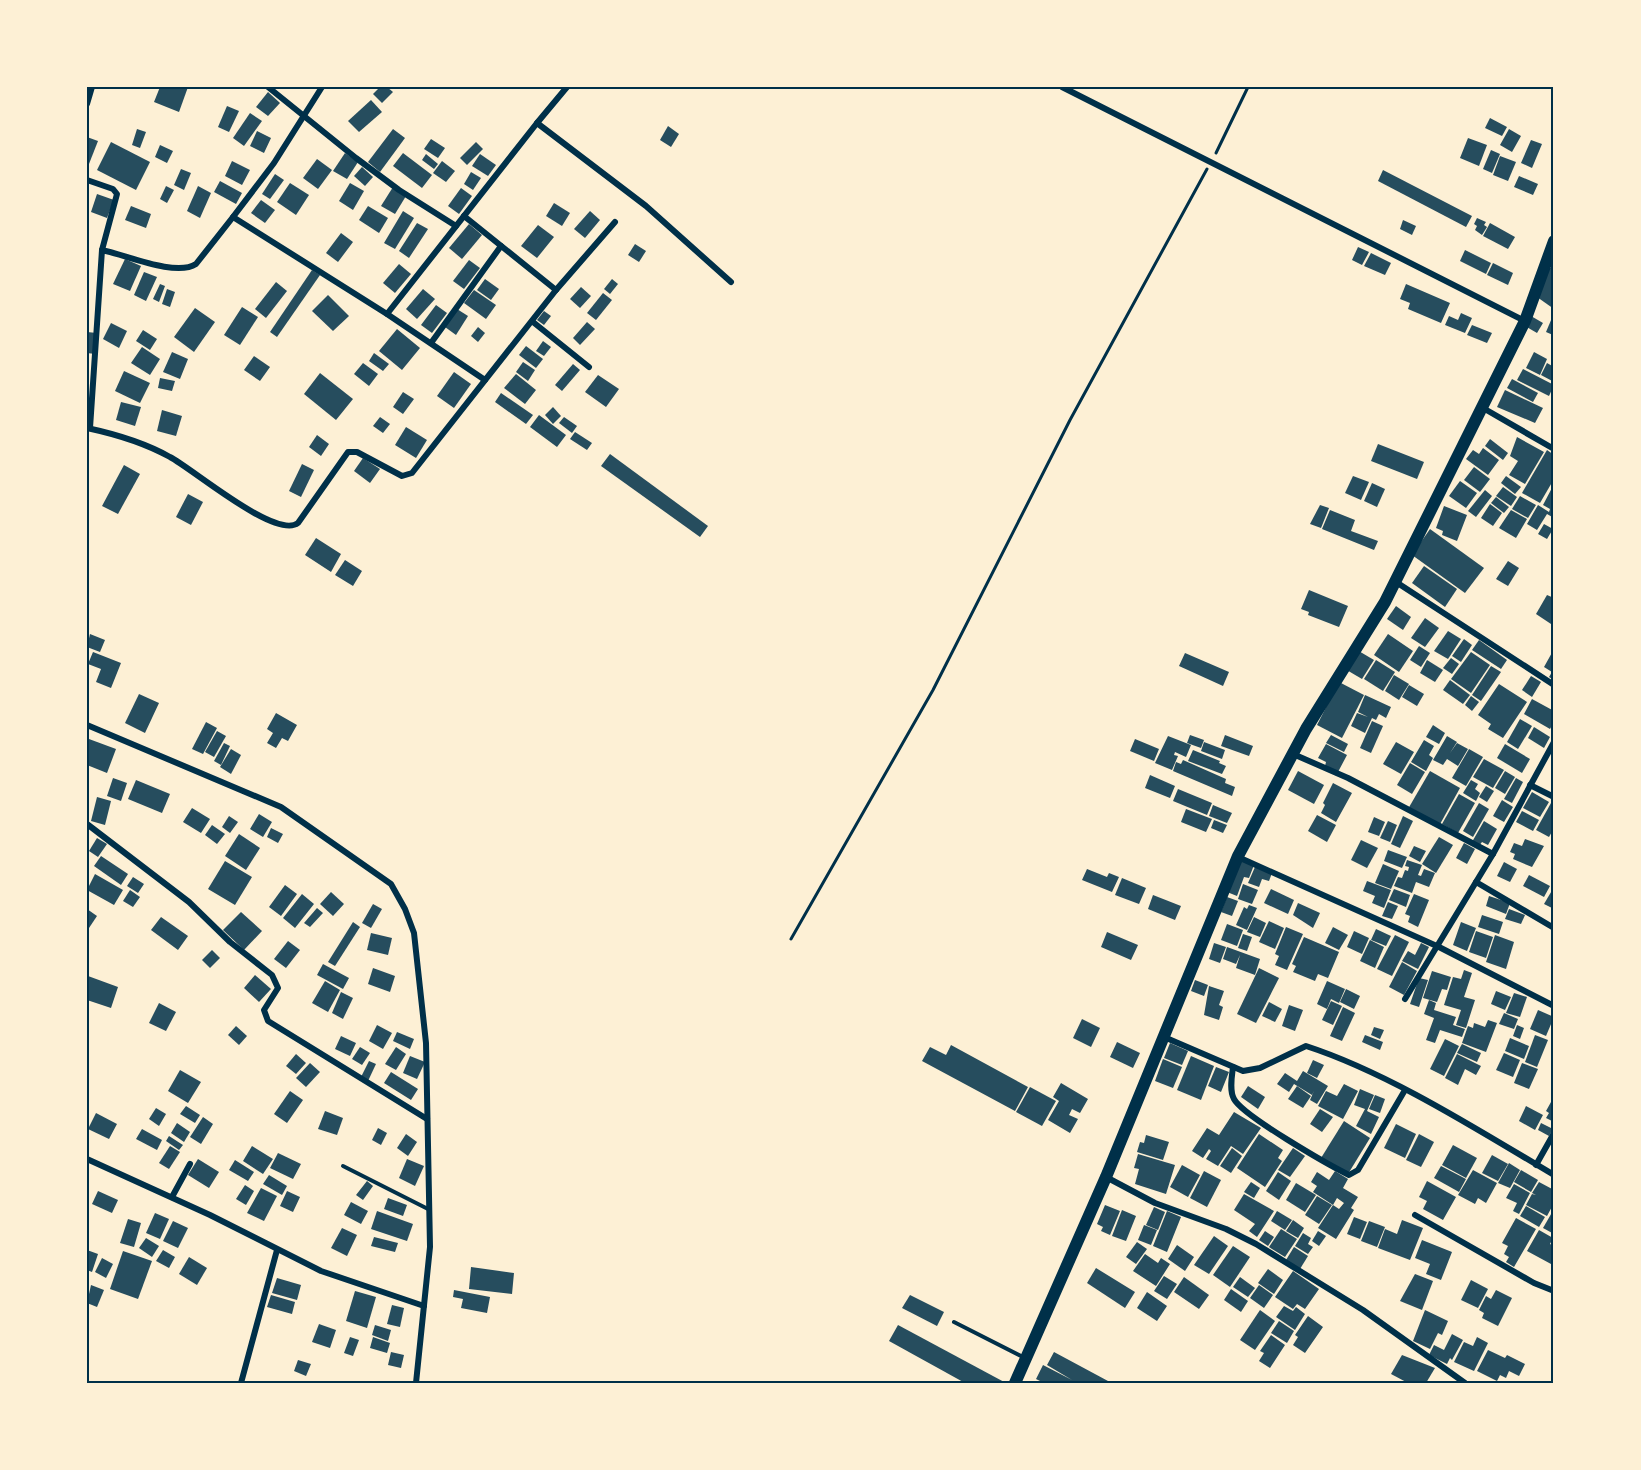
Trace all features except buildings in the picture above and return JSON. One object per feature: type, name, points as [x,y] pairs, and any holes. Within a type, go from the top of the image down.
[{"type":"main road","points":[[1015,1383],[1106,1177],[1162,1036],[1238,856],[1293,754],[1396,582],[1525,321],[1554,241]]},
{"type":"street","points":[[87,104],[93,87]]},
{"type":"street","points":[[268,87],[399,190],[456,225]]},
{"type":"street","points":[[102,250],[173,269],[188,268],[196,264],[274,163],[322,87]]},
{"type":"street","points":[[387,314],[567,87]]},
{"type":"street","points":[[1062,87],[1212,160],[1525,321]]},
{"type":"street","points":[[537,123],[646,206],[731,282]]},
{"type":"street","points":[[87,180],[113,189],[117,194],[102,250],[88,428],[144,444],[171,457],[260,516],[293,526],[348,452],[357,452],[402,476],[412,473],[556,291],[615,222]]},
{"type":"street","points":[[464,216],[556,291]]},
{"type":"street","points":[[233,217],[387,314],[485,380]]},
{"type":"street","points":[[431,343],[501,246]]},
{"type":"street","points":[[533,322],[589,367]]},
{"type":"street","points":[[1483,408],[1554,449]]},
{"type":"street","points":[[1396,582],[1554,685]]},
{"type":"street","points":[[87,725],[281,807],[391,884],[405,909],[414,933],[426,1042],[428,1119],[430,1247],[416,1383]]},
{"type":"street","points":[[1405,999],[1421,968],[1439,947],[1493,854],[1554,742]]},
{"type":"street","points":[[1293,754],[1348,778],[1493,854]]},
{"type":"street","points":[[1530,785],[1554,797]]},
{"type":"street","points":[[87,824],[189,902],[230,942],[273,975],[278,988],[264,1010],[268,1021],[428,1119]]},
{"type":"street","points":[[1238,856],[1439,947],[1554,1006]]},
{"type":"street","points":[[1476,882],[1554,928]]},
{"type":"street","points":[[1162,1036],[1243,1071],[1260,1068],[1306,1046],[1331,1055],[1405,1090],[1554,1175]]},
{"type":"street","points":[[1233,1067],[1231,1090],[1237,1103],[1300,1148],[1349,1175],[1358,1170],[1405,1090]]},
{"type":"street","points":[[1536,1164],[1554,1133]]},
{"type":"street","points":[[87,1159],[172,1197],[321,1271],[424,1306]]},
{"type":"street","points":[[172,1197],[190,1164]]},
{"type":"street","points":[[1106,1177],[1155,1203],[1226,1229],[1256,1244],[1363,1310],[1465,1383]]},
{"type":"street","points":[[1415,1215],[1534,1283],[1554,1291]]},
{"type":"street","points":[[241,1383],[277,1250]]},
{"type":"lane","points":[[343,1166],[429,1209]]},
{"type":"lane","points":[[954,1322],[1026,1358]]},
{"type":"path","points":[[790,939],[933,690],[1070,420],[1212,160],[1248,87]]}]
